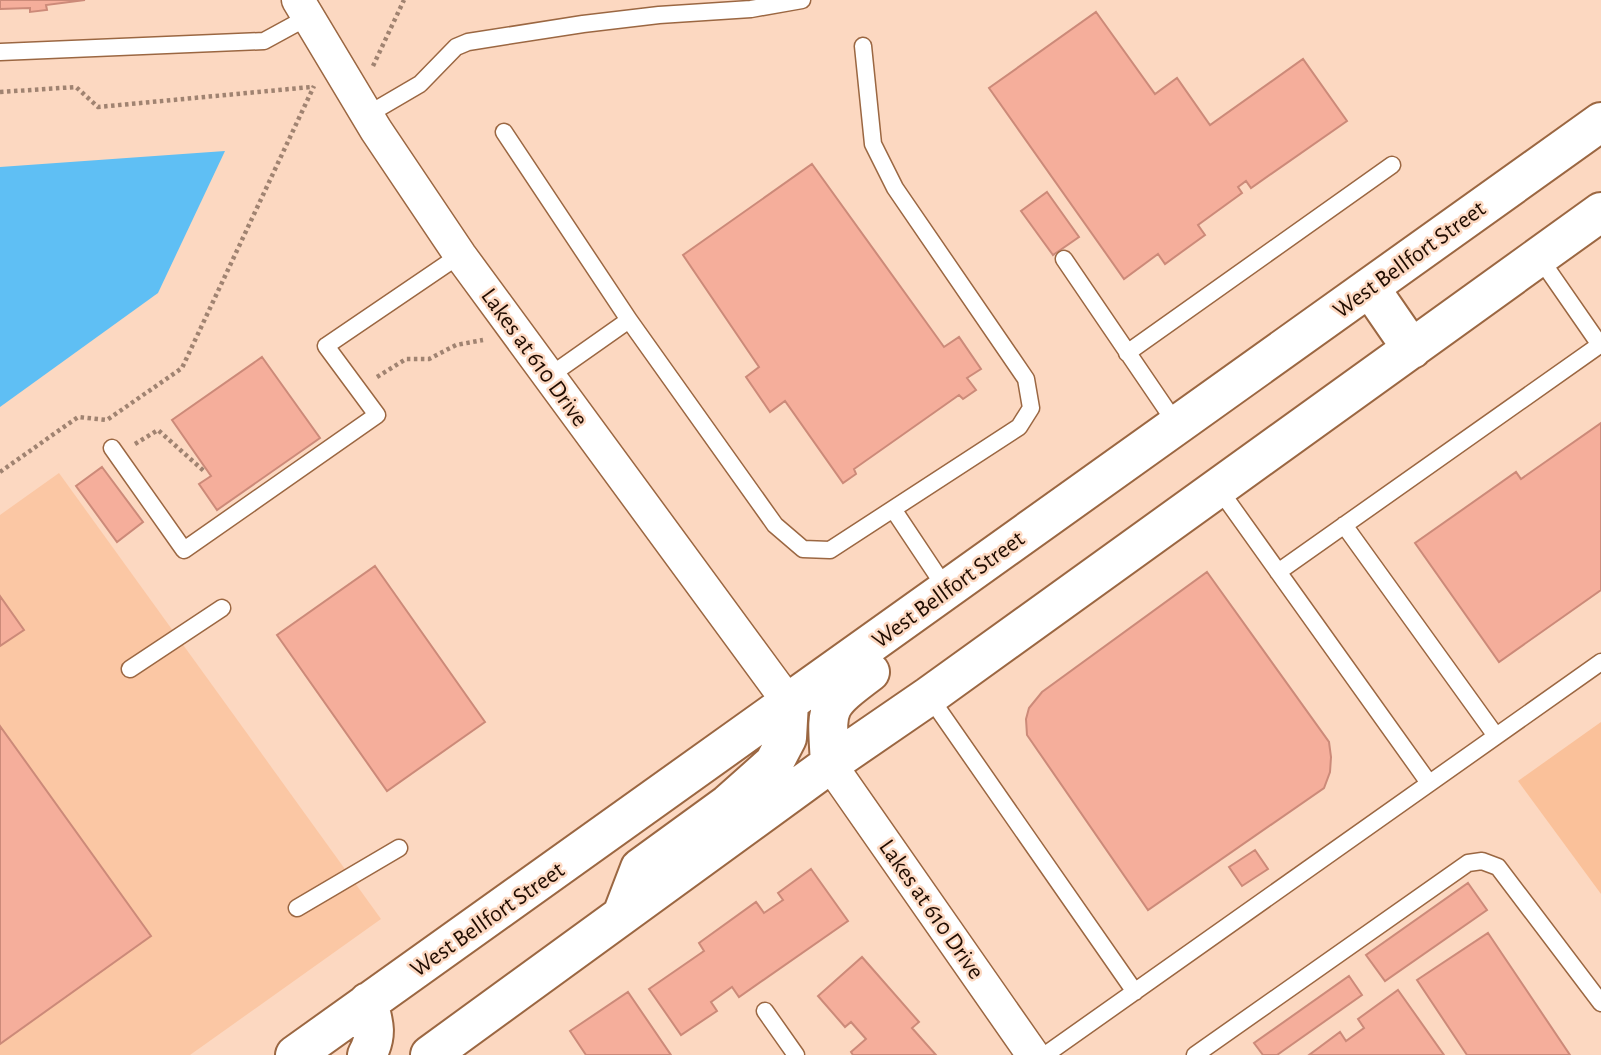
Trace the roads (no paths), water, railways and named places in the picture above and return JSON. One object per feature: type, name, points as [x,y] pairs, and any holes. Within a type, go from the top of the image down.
[{"type":"main road","name":"West Bellfort Street","points":[[295,1055],[1601,122]]},
{"type":"main road","points":[[430,1055],[830,764],[1219,489],[1601,212]]},
{"type":"main road","points":[[1370,288],[1412,349]]},
{"type":"main road","points":[[830,764],[827,717],[835,699],[944,617],[948,609],[947,590]]},
{"type":"main road","points":[[622,915],[640,868],[728,804],[774,763],[787,738],[789,703]]},
{"type":"main road","points":[[367,1055],[374,1043],[376,1028],[368,1002]]},
{"type":"street","name":"Lakes at 610 Drive","points":[[303,8],[362,107],[460,255],[789,703]]},
{"type":"street","name":"Lakes at 610 Drive","points":[[830,764],[1033,1055]]},
{"type":"lane","points":[[362,107],[419,84],[456,47],[475,40],[621,19],[751,9],[802,0]]},
{"type":"lane","points":[[0,52],[264,41],[303,8]]},
{"type":"lane","points":[[503,132],[629,320],[775,526],[803,549],[830,550],[1019,427],[1031,408],[1026,379],[895,188],[873,144],[863,46]]},
{"type":"lane","points":[[1127,353],[1392,165]]},
{"type":"lane","points":[[115,452],[184,550],[377,415],[326,346],[460,255]]},
{"type":"lane","points":[[1278,572],[1601,344],[1539,257]]},
{"type":"lane","points":[[1063,259],[1177,425]]},
{"type":"lane","points":[[548,377],[629,320]]},
{"type":"lane","points":[[1219,489],[1429,783]]},
{"type":"lane","points":[[893,509],[947,590]]},
{"type":"lane","points":[[1344,525],[1496,736]]},
{"type":"lane","points":[[130,669],[222,608]]},
{"type":"lane","points":[[1045,1055],[1601,662]]},
{"type":"lane","points":[[929,696],[1135,992]]},
{"type":"lane","points":[[298,908],[399,848]]},
{"type":"lane","points":[[1195,1055],[1468,863],[1482,861],[1498,867],[1601,1003]]},
{"type":"lane","points":[[765,1010],[796,1055]]},
{"type":"water","points":[[225,151],[158,293],[0,407],[0,167]]}]
